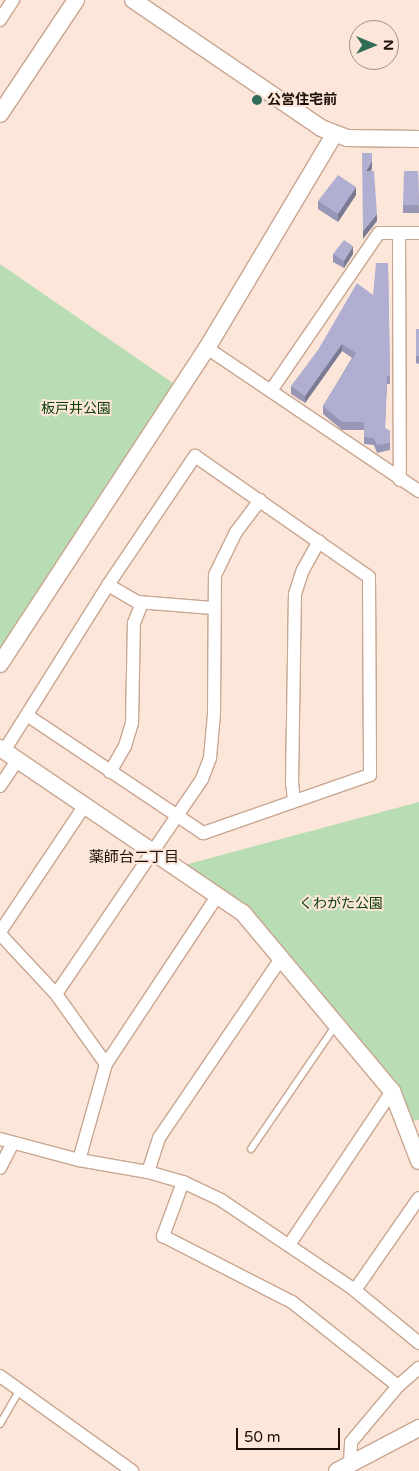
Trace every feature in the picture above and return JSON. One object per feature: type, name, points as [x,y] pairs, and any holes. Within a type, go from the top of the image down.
[{"type":"street","points":[[0,20],[13,0]]},
{"type":"street","points":[[0,114],[76,0]]},
{"type":"street","points":[[133,0],[334,135],[360,139],[419,139]]},
{"type":"street","points":[[2,655],[207,348],[334,135]]},
{"type":"street","points":[[272,389],[379,233],[419,233]]},
{"type":"street","points":[[399,233],[400,480]]},
{"type":"street","points":[[207,348],[272,389],[400,480],[419,491]]},
{"type":"street","points":[[0,786],[8,753],[28,716],[108,585],[194,456],[319,541],[369,578],[370,775],[203,833],[28,716]]},
{"type":"street","points":[[56,994],[152,850],[178,818],[202,779],[210,758],[214,714],[213,608],[215,575],[224,552],[260,500]]},
{"type":"street","points":[[294,801],[292,783],[295,594],[303,570],[319,541]]},
{"type":"street","points":[[108,585],[142,603],[213,608]]},
{"type":"street","points":[[110,772],[125,746],[132,723],[134,623],[142,603]]},
{"type":"street","points":[[8,753],[244,913],[392,1091],[419,1161]]},
{"type":"street","points":[[85,805],[0,933],[56,994],[106,1064]]},
{"type":"street","points":[[79,1160],[106,1064],[218,895]]},
{"type":"street","points":[[148,1172],[159,1138],[282,957]]},
{"type":"street","points":[[289,1246],[392,1091]]},
{"type":"street","points":[[0,1168],[6,1142],[79,1160],[148,1172],[183,1182],[221,1200],[355,1290],[419,1343]]},
{"type":"street","points":[[183,1182],[163,1236],[292,1302],[398,1386]]},
{"type":"street","points":[[355,1290],[419,1198]]},
{"type":"street","points":[[343,1467],[351,1442],[398,1386],[419,1368]]},
{"type":"street","points":[[0,1376],[132,1471]]},
{"type":"street","points":[[343,1467],[419,1428]]},
{"type":"lane","points":[[252,1149],[337,1024]]},
{"type":"lane","points":[[0,1424],[20,1390]]},
{"type":"green space","name":"板戸井公園","points":[[0,264],[180,388],[7,653],[0,648]]},
{"type":"green space","name":"くわがた公園","points":[[419,802],[419,1120],[405,1122],[392,1091],[243,913],[177,867]]},
{"type":"building","points":[[362,153],[372,153],[372,161],[366,171],[374,171],[377,214],[363,231]]},
{"type":"building","points":[[404,171],[418,171],[419,205],[403,205]]},
{"type":"building","points":[[338,175],[356,187],[338,214],[318,201]]},
{"type":"building","points":[[344,240],[353,246],[344,261],[333,254]]},
{"type":"building","points":[[376,263],[388,263],[390,376],[387,376],[385,428],[390,431],[390,443],[377,445],[374,438],[364,437],[364,422],[342,422],[323,406],[356,353],[342,344],[305,396],[291,386],[318,350],[357,283],[373,295]]},
{"type":"building","points":[[416,329],[419,329],[419,356],[416,356]]},
{"type":"place","name":"公営住宅前","points":[[257,100]]},
{"type":"district","name":"薬師台二丁目","points":[[134,858]]}]
